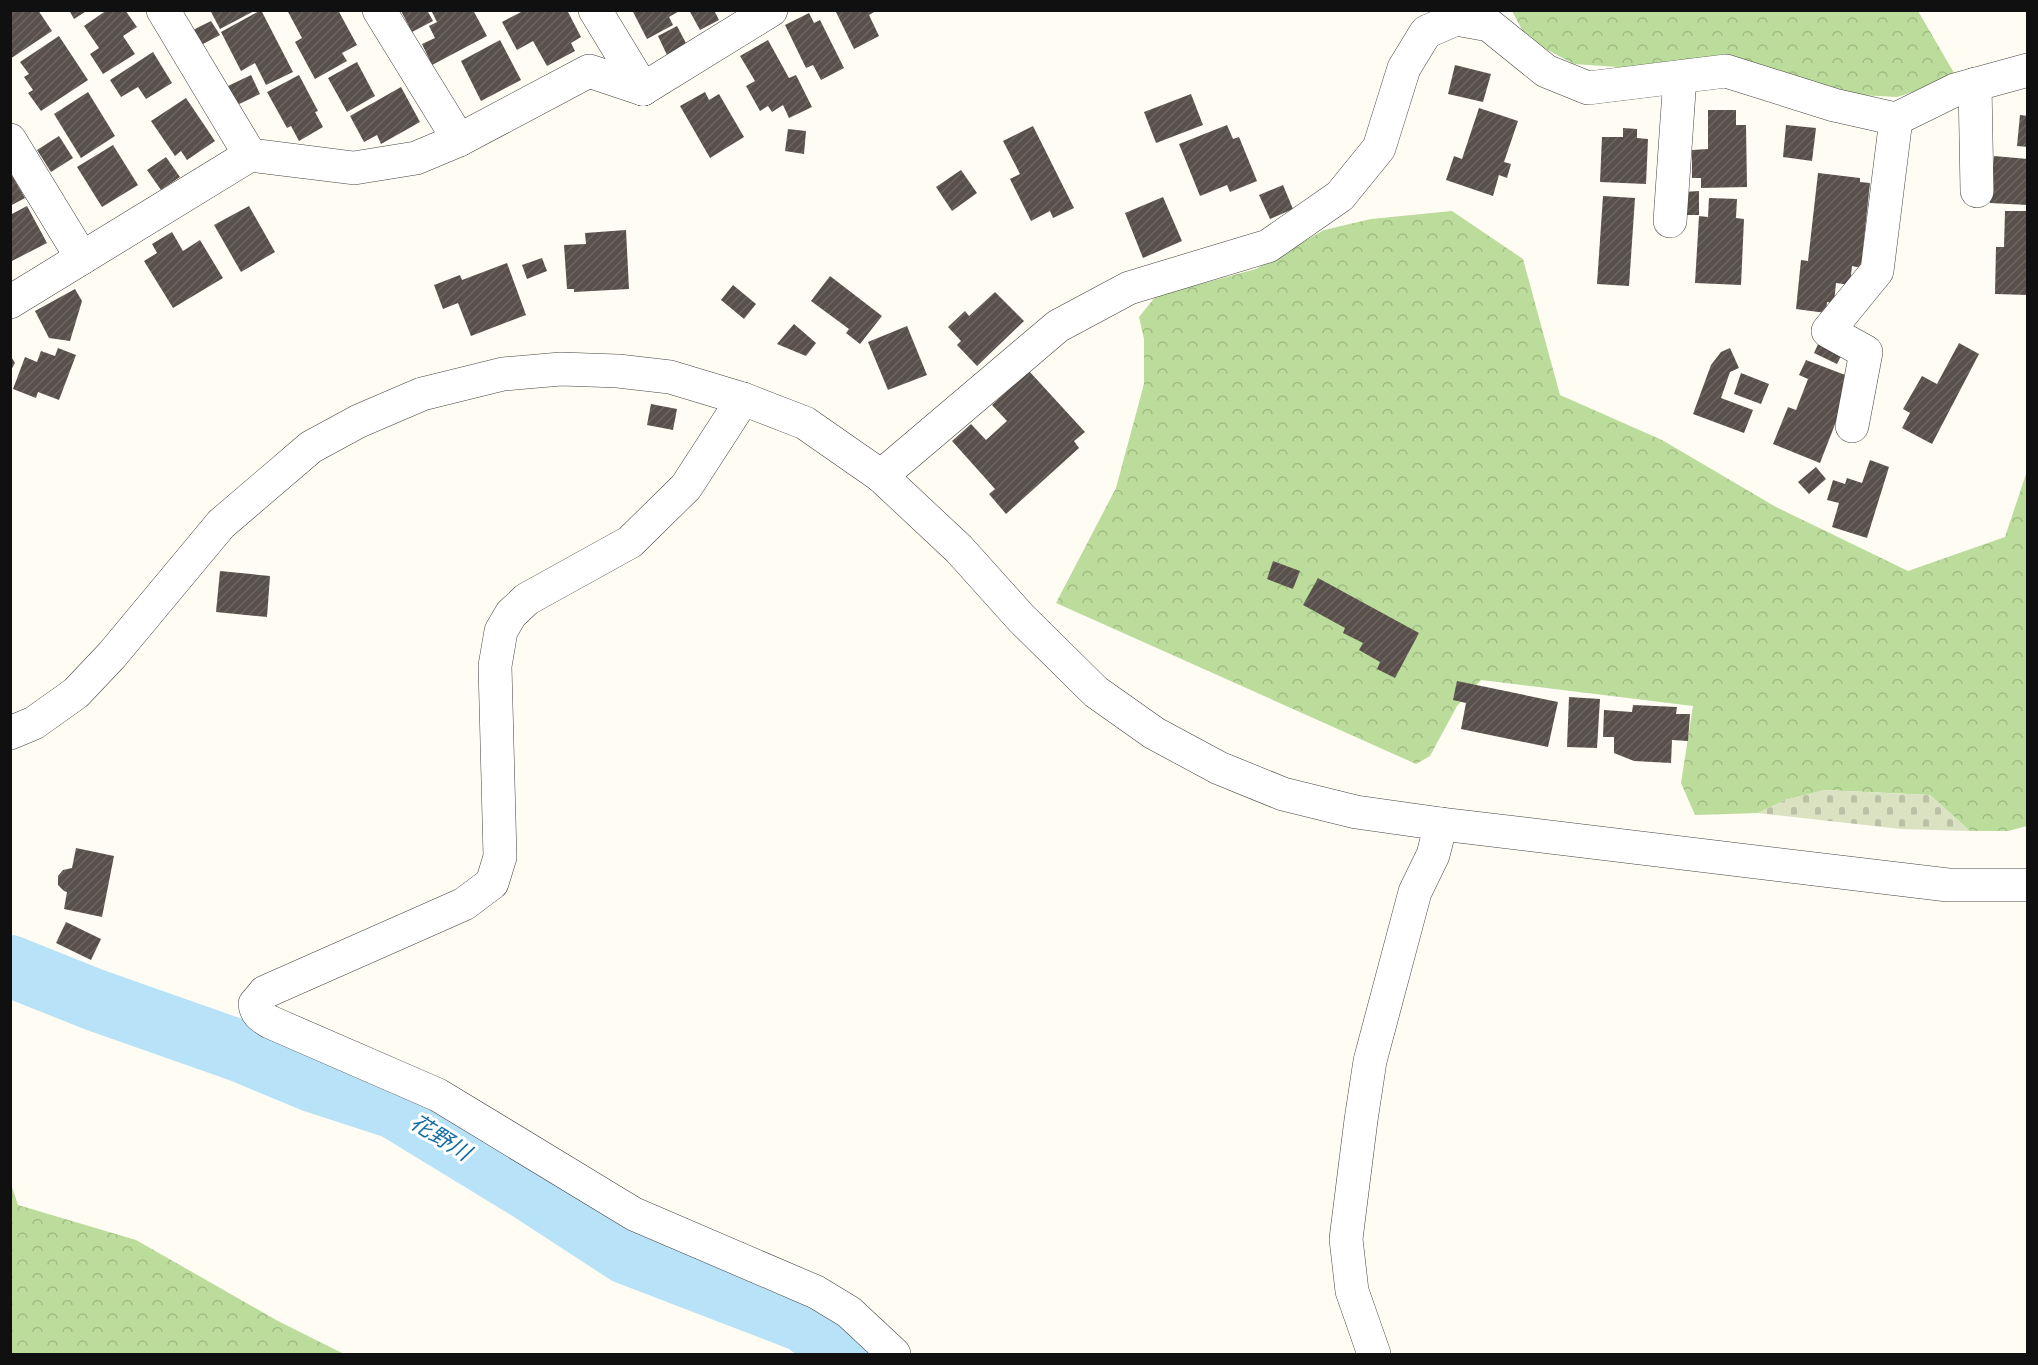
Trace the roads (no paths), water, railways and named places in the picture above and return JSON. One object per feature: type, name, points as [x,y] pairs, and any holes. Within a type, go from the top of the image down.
[{"type":"street","points":[[163,10],[250,155]]},
{"type":"street","points":[[379,10],[459,140]]},
{"type":"street","points":[[595,10],[643,89]]},
{"type":"street","points":[[643,89],[771,10]]},
{"type":"street","points":[[881,476],[1058,326],[1129,288],[1268,246],[1340,196],[1378,148],[1404,68],[1426,32],[1456,19],[1489,25],[1546,71],[1588,88],[1726,71],[1834,105],[1896,119],[1955,90],[2028,70]]},
{"type":"street","points":[[10,302],[250,155],[354,168],[416,158],[459,140],[589,71],[643,89]]},
{"type":"street","points":[[1670,221],[1680,77]]},
{"type":"street","points":[[1975,84],[1977,191]]},
{"type":"street","points":[[1852,426],[1866,352],[1828,331],[1877,271],[1896,119]]},
{"type":"street","points":[[10,140],[82,258]]},
{"type":"street","points":[[10,734],[34,723],[76,693],[112,655],[221,524],[311,447],[359,421],[422,394],[502,374],[561,369],[618,371],[670,377],[743,399],[805,423],[881,476],[959,549],[1021,618],[1096,692],[1155,733],[1219,768],[1283,794],[1356,812],[1441,824],[1948,885],[2028,885]]},
{"type":"street","points":[[743,399],[686,487],[630,542],[527,599],[511,614],[501,631],[495,666],[500,857],[492,883],[464,904],[265,992],[255,1004],[257,1013],[270,1022],[438,1095],[634,1214],[816,1292],[849,1312],[894,1354]]},
{"type":"street","points":[[1374,1354],[1352,1291],[1346,1239],[1360,1120],[1370,1061],[1415,892],[1433,855],[1441,824]]},
{"type":"waterway","name":"花野川","points":[[10,966],[95,1000],[240,1051],[312,1081],[395,1108],[531,1191],[626,1253],[803,1321],[849,1354]]}]
